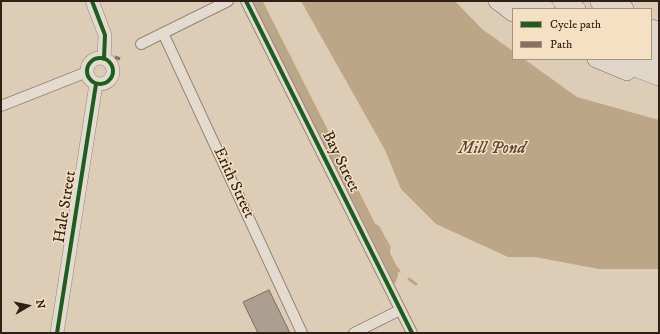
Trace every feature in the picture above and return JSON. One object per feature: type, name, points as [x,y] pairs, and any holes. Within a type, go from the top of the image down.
[{"type":"highway","points":[[532,1],[543,8]]},
{"type":"highway","points":[[603,4],[620,8]]},
{"type":"highway","points":[[617,60],[659,76]]},
{"type":"main road","points":[[497,1],[512,12]]},
{"type":"main road","points":[[561,1],[575,8]]},
{"type":"main road","points":[[598,60],[614,68],[659,83]]},
{"type":"street","points":[[92,1],[105,35],[104,59]]},
{"type":"street","points":[[141,44],[228,1]]},
{"type":"street","name":"Bay Street","points":[[246,1],[412,333]]},
{"type":"street","name":"Erith Street","points":[[163,33],[302,333]]},
{"type":"street","points":[[1,106],[87,72],[92,61],[104,59],[110,64],[112,75],[104,84],[96,84],[90,79],[87,72]]},
{"type":"street","name":"Hale Street","points":[[58,333],[96,84]]},
{"type":"street","points":[[354,333],[400,310]]},
{"type":"water","name":"Mill Pond","points":[[301,1],[455,1],[482,29],[512,50],[512,60],[525,60],[577,97],[659,120],[659,269],[599,269],[535,257],[508,257],[436,224],[401,189],[385,150]]},
{"type":"building","points":[[269,290],[290,333],[258,333],[243,302]]},
{"type":"waterway","points":[[257,1],[392,268],[393,275],[391,280]]},
{"type":"waterway","points":[[369,222],[378,227],[389,247],[388,259],[399,271]]},
{"type":"waterway","points":[[392,268],[396,275]]},
{"type":"waterway","points":[[409,279],[416,284]]},
{"type":"marked path","points":[[115,57],[120,59]]},
{"type":"cycle path","points":[[92,1],[105,35],[104,59]]},
{"type":"cycle path","points":[[246,1],[412,333]]},
{"type":"cycle path","points":[[100,58],[109,62],[113,71],[109,80],[100,84],[91,80],[87,71],[91,62],[100,58]]},
{"type":"cycle path","points":[[57,333],[96,84]]}]
